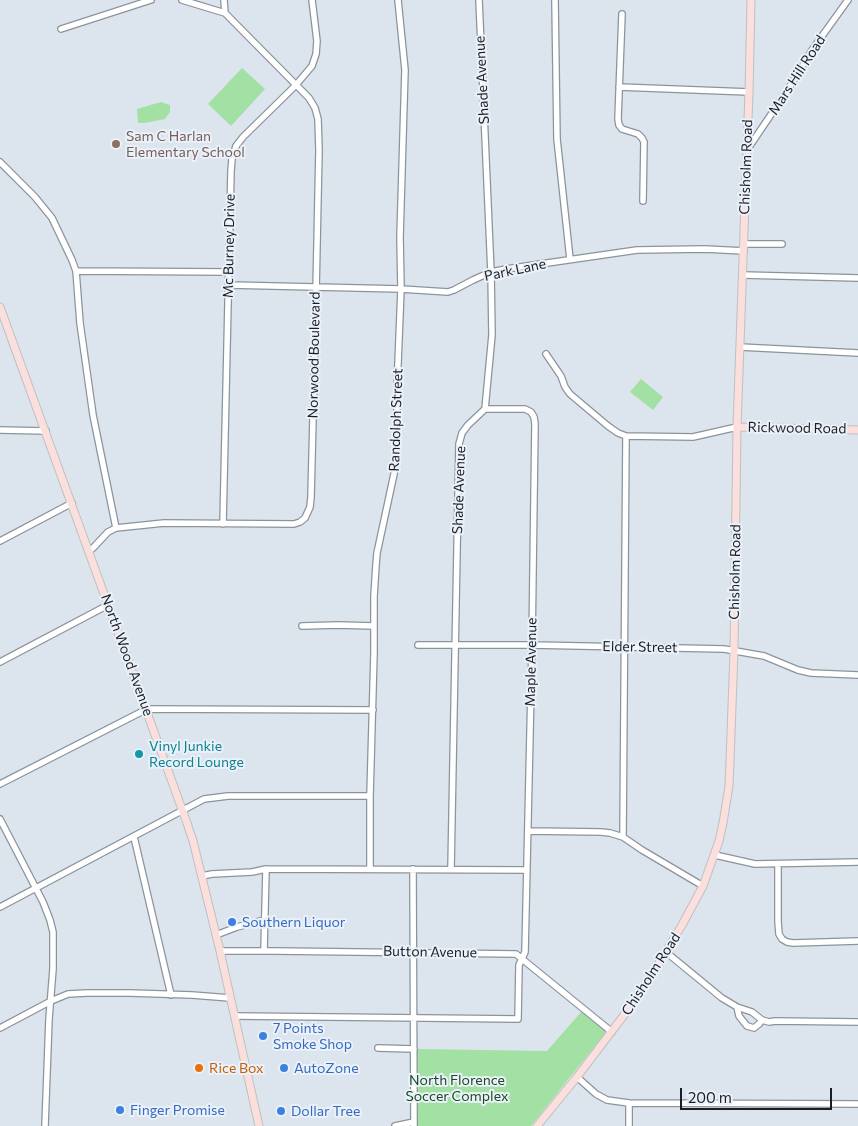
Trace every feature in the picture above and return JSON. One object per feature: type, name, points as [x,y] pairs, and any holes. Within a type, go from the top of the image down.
[{"type":"main road","name":"Chisholm Road","points":[[538,1126],[640,994],[666,952],[703,886],[723,823],[729,786],[734,651],[740,304],[743,275],[751,0]]},
{"type":"main road","name":"North Wood Avenue","points":[[0,307],[147,709],[193,841],[259,1126]]},
{"type":"main road","name":"Rickwood Road","points":[[737,427],[858,430]]},
{"type":"street","points":[[61,30],[151,0]]},
{"type":"street","points":[[182,0],[225,13],[224,0]]},
{"type":"street","name":"Mc Burney Drive","points":[[223,524],[232,159],[236,146],[243,136],[295,86],[312,66],[316,54],[317,41],[312,0]]},
{"type":"street","name":"Randolph Street","points":[[370,869],[374,596],[378,553],[395,468],[398,432],[397,388],[401,289],[400,237],[405,70],[398,0]]},
{"type":"street","name":"Shade Avenue","points":[[451,869],[459,444],[462,434],[468,425],[485,409],[492,335],[479,0]]},
{"type":"street","points":[[556,0],[557,139],[570,259]]},
{"type":"street","name":"Mars Hill Road","points":[[747,150],[812,50],[848,0]]},
{"type":"street","name":"Norwood Boulevard","points":[[116,528],[164,522],[294,524],[300,522],[308,512],[311,497],[318,119],[315,108],[308,98],[225,13]]},
{"type":"street","points":[[622,14],[618,119],[622,129],[638,134],[644,142],[643,201]]},
{"type":"street","points":[[619,87],[749,92]]},
{"type":"street","points":[[0,162],[36,197],[52,218],[76,271],[80,323],[93,415],[116,528],[108,532],[89,551]]},
{"type":"street","name":"Park Lane","points":[[229,285],[448,292],[491,272],[570,259],[637,250],[782,244]]},
{"type":"street","points":[[76,271],[229,272]]},
{"type":"street","points":[[743,275],[858,278]]},
{"type":"street","points":[[740,347],[858,352]]},
{"type":"street","points":[[546,354],[561,376],[570,394],[618,433],[626,436],[693,437],[737,427]]},
{"type":"street","name":"Maple Avenue","points":[[414,1018],[518,1018],[519,964],[525,952],[532,646],[534,417],[531,412],[525,409],[485,409]]},
{"type":"street","points":[[0,430],[46,431]]},
{"type":"street","points":[[623,837],[626,436]]},
{"type":"street","points":[[0,541],[72,503]]},
{"type":"street","points":[[0,662],[108,604]]},
{"type":"street","points":[[302,626],[374,626]]},
{"type":"street","name":"Elder Street","points":[[418,645],[724,649],[764,656],[798,670],[811,673],[858,675]]},
{"type":"street","points":[[0,784],[147,709],[373,710]]},
{"type":"street","points":[[0,907],[204,800],[216,797],[370,796]]},
{"type":"street","points":[[0,819],[36,888],[48,914],[53,932],[46,1126]]},
{"type":"street","points":[[528,831],[601,832],[623,837],[703,886]]},
{"type":"street","points":[[134,837],[171,995]]},
{"type":"street","points":[[714,854],[754,864],[858,862]]},
{"type":"street","points":[[778,864],[778,921],[779,934],[782,939],[793,943],[858,941]]},
{"type":"street","points":[[202,876],[266,869],[527,870]]},
{"type":"street","points":[[264,950],[266,869]]},
{"type":"street","points":[[395,1126],[414,1124],[413,869]]},
{"type":"street","points":[[216,935],[264,920]]},
{"type":"street","name":"Button Avenue","points":[[220,951],[516,954],[612,1032]]},
{"type":"street","points":[[666,952],[722,998],[737,1007],[752,1012],[762,1020],[769,1022],[858,1022]]},
{"type":"street","points":[[0,1028],[62,995],[68,994],[171,995],[230,998]]},
{"type":"street","points":[[737,1007],[739,1016],[747,1026],[754,1028],[762,1020]]},
{"type":"street","points":[[235,1016],[414,1018]]},
{"type":"street","points":[[378,1048],[414,1049]]},
{"type":"street","points":[[577,1077],[596,1094],[607,1100],[629,1103],[858,1104]]},
{"type":"street","points":[[629,1103],[629,1126]]},
{"type":"green space","points":[[242,68],[265,89],[231,126],[208,104]]},
{"type":"green space","points":[[161,102],[170,105],[170,112],[165,119],[138,123],[137,109]]},
{"type":"green space","points":[[641,379],[663,397],[653,410],[630,392]]},
{"type":"green space","name":"North Florence Soccer Complex","points":[[582,1011],[607,1031],[531,1126],[418,1126],[417,1049],[547,1051]]},
{"type":"place","name":"Sam C Harlan Elementary School","points":[[116,144]]},
{"type":"place","name":"Vinyl Junkie Record Lounge","points":[[139,754]]},
{"type":"place","name":"Southern Liquor","points":[[232,922]]},
{"type":"place","name":"7 Points Smoke Shop","points":[[263,1036]]},
{"type":"place","name":"Rice Box","points":[[199,1068]]},
{"type":"place","name":"AutoZone","points":[[284,1068]]},
{"type":"place","name":"Finger Promise","points":[[120,1110]]},
{"type":"place","name":"Dollar Tree","points":[[281,1111]]}]
